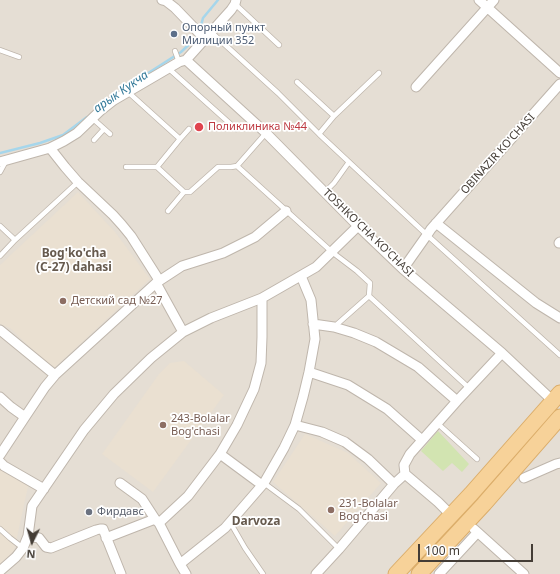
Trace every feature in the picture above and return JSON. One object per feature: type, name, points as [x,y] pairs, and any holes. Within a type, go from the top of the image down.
[{"type":"main road","points":[[396,574],[471,494],[557,397]]},
{"type":"main road","points":[[419,574],[484,504],[560,417]]},
{"type":"street","points":[[164,0],[175,8],[192,26],[208,36]]},
{"type":"street","points":[[479,0],[560,74]]},
{"type":"street","points":[[416,87],[494,0]]},
{"type":"street","points":[[3,161],[50,148],[74,136],[92,118],[127,91],[183,61],[231,10],[235,2]]},
{"type":"street","name":"TOSHKO'CHA KO'CHASI","points":[[183,61],[266,133],[403,269],[502,353],[557,397]]},
{"type":"street","name":"OBINAZIR KO'CHASI","points":[[403,269],[436,223],[560,84]]},
{"type":"street","points":[[50,148],[78,182],[113,215],[131,236],[183,332]]},
{"type":"street","points":[[0,455],[45,387],[55,375],[157,282],[182,266],[206,257],[223,253],[255,237],[286,211]]},
{"type":"street","points":[[436,223],[536,303],[560,318]]},
{"type":"street","points":[[0,571],[24,548],[28,536],[32,506],[84,430],[114,394],[151,358],[183,332],[211,318],[262,298],[316,267],[358,226]]},
{"type":"street","points":[[180,564],[225,528],[263,484],[284,448],[295,425],[309,372],[314,339],[311,300],[301,276]]},
{"type":"street","points":[[106,538],[157,521],[188,496],[220,454],[237,425],[254,389],[261,363],[262,298]]},
{"type":"street","points":[[313,324],[334,327],[376,342],[418,367],[457,401]]},
{"type":"street","points":[[0,330],[55,375]]},
{"type":"street","points":[[451,515],[405,474],[404,465],[422,440],[502,353]]},
{"type":"street","points":[[309,372],[348,385],[387,409],[422,440]]},
{"type":"street","points":[[0,397],[25,417]]},
{"type":"street","points":[[295,425],[322,432],[346,442],[368,459],[394,484]]},
{"type":"street","points":[[220,454],[263,484]]},
{"type":"street","points":[[0,462],[4,466],[44,489]]},
{"type":"street","points":[[524,478],[560,463]]},
{"type":"street","points":[[316,574],[394,484],[405,474]]},
{"type":"street","points":[[120,483],[142,500],[157,521],[186,574]]},
{"type":"street","points":[[28,536],[39,538],[46,547],[51,548],[100,529],[103,530],[121,574]]},
{"type":"street","points":[[439,574],[475,531],[524,574]]},
{"type":"lane","points":[[235,2],[279,45]]},
{"type":"lane","points":[[208,36],[278,93],[319,134],[427,235],[560,355]]},
{"type":"lane","points":[[0,50],[20,57]]},
{"type":"lane","points":[[175,51],[183,61]]},
{"type":"lane","points":[[168,68],[236,129]]},
{"type":"lane","points":[[319,134],[334,116],[379,73]]},
{"type":"lane","points":[[297,82],[334,116]]},
{"type":"lane","points":[[127,91],[180,139]]},
{"type":"lane","points":[[92,118],[110,134]]},
{"type":"lane","points":[[94,140],[104,129]]},
{"type":"lane","points":[[157,167],[190,129]]},
{"type":"lane","points":[[126,167],[157,167],[184,192],[190,192],[218,167],[231,168],[237,166],[266,133]]},
{"type":"lane","points":[[0,172],[3,161]]},
{"type":"lane","points":[[325,192],[334,183],[349,162]]},
{"type":"lane","points":[[237,166],[332,252],[370,283],[369,296],[334,327]]},
{"type":"lane","points":[[0,256],[15,240],[78,182]]},
{"type":"lane","points":[[168,211],[184,192]]},
{"type":"lane","points":[[0,226],[15,240]]},
{"type":"lane","points":[[369,296],[469,388]]},
{"type":"lane","points":[[437,423],[477,459]]},
{"type":"lane","points":[[263,484],[299,509],[339,549]]},
{"type":"lane","points":[[230,522],[245,548],[263,574]]},
{"type":"lane","points":[[0,528],[10,538],[24,548]]},
{"type":"shaded area","points":[[0,0],[560,0],[560,574],[0,574]]},
{"type":"shaded area","name":"Детский сад №27","points":[[78,192],[115,232],[150,279],[53,369],[10,328],[0,324],[0,265]]},
{"type":"shaded area","name":"243-Bolalar Bog'chasi","points":[[184,361],[224,395],[153,492],[102,454],[159,374],[170,363]]},
{"type":"shaded area","name":"231-Bolalar Bog'chasi","points":[[305,434],[348,453],[381,483],[335,536],[273,482]]},
{"type":"shaded area","points":[[0,468],[29,482],[14,551],[0,564]]},
{"type":"green space","points":[[438,431],[469,464],[462,472],[452,463],[443,471],[421,451]]},
{"type":"waterway","name":"арык Кукча","points":[[200,29],[203,18],[218,0]]},
{"type":"waterway","name":"арык Кукча","points":[[114,95],[181,52],[198,36]]},
{"type":"waterway","name":"арык Кукча","points":[[0,153],[40,143],[63,135],[87,117]]},
{"type":"place","name":"Опорный пункт Милиции 352","points":[[174,34]]},
{"type":"place","name":"Поликлиника №44","points":[[199,127]]},
{"type":"place","name":"Детский сад №27","points":[[63,301]]},
{"type":"place","name":"243-Bolalar Bog'chasi","points":[[163,425]]},
{"type":"place","name":"231-Bolalar Bog'chasi","points":[[331,510]]},
{"type":"place","name":"Фирдавс","points":[[89,512]]},
{"type":"district","name":"Bog'ko'cha (C-27) dahasi","points":[[74,261]]},
{"type":"district","name":"Darvoza","points":[[256,522]]}]
